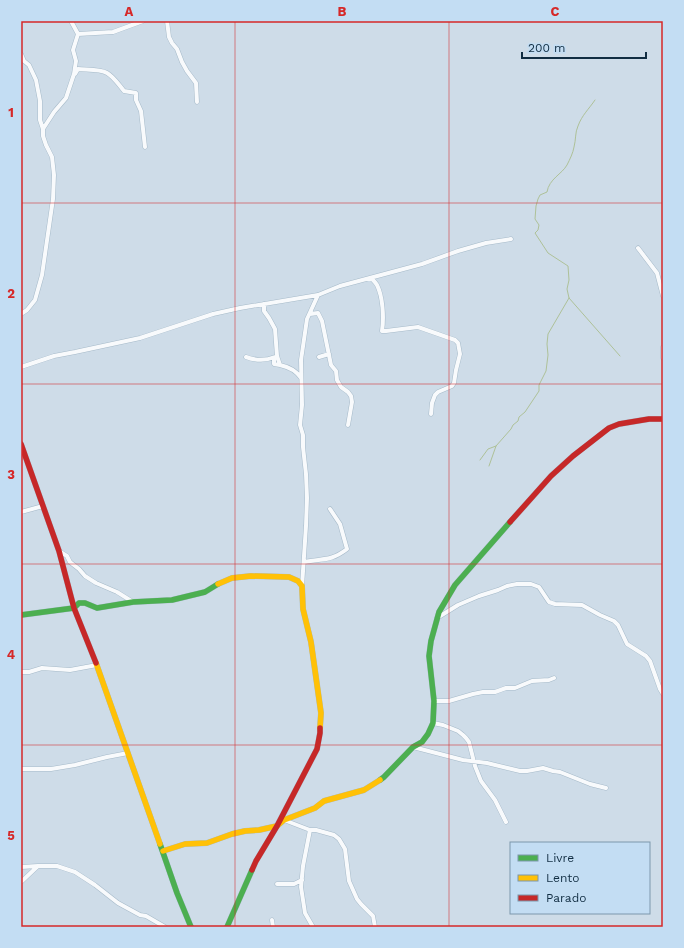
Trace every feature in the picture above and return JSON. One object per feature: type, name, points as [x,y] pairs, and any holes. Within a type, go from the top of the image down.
[{"type":"street","points":[[43,129],[54,112],[66,98],[74,74],[76,61],[73,50],[78,34],[72,21]]},
{"type":"street","points":[[78,34],[113,32],[143,21]]},
{"type":"street","points":[[167,21],[169,37],[177,49],[187,71],[196,83],[197,102]]},
{"type":"street","points":[[21,54],[24,61],[29,65],[36,80],[40,101],[40,120],[43,129],[43,136],[52,157],[54,175],[53,200],[42,275],[35,300],[27,310],[21,314]]},
{"type":"street","points":[[74,74],[78,69],[101,71],[107,73],[124,92],[136,93],[136,100],[141,111],[145,147]]},
{"type":"street","points":[[21,367],[54,356],[89,350],[140,338],[214,314],[240,308],[318,295],[340,286],[422,264],[458,251],[486,243],[511,239]]},
{"type":"street","points":[[638,248],[657,273],[663,296]]},
{"type":"street","points":[[371,278],[377,285],[380,296],[384,317],[382,331],[418,327],[454,340],[458,343],[460,354],[454,383],[452,386],[438,392],[435,395],[432,403],[431,414]]},
{"type":"street","points":[[227,927],[256,861],[277,826],[317,749],[320,732],[321,713],[312,642],[303,609],[302,586],[307,498],[303,435],[300,425],[302,405],[302,380],[300,370],[301,356],[307,319],[318,295]]},
{"type":"street","points":[[264,304],[264,311]]},
{"type":"street","points":[[313,304],[322,321],[331,365],[336,371],[338,383],[351,396],[352,402],[348,425]]},
{"type":"street","points":[[259,305],[269,318],[274,329],[274,364],[287,366],[295,370],[302,380]]},
{"type":"street","points":[[310,314],[318,313]]},
{"type":"street","points":[[663,347],[663,358]]},
{"type":"street","points":[[319,357],[329,354]]},
{"type":"street","points":[[246,358],[256,360],[275,357]]},
{"type":"street","points":[[163,851],[185,844],[207,843],[232,834],[277,826],[284,820],[315,808],[324,801],[364,790],[384,777],[413,747],[422,742],[433,723],[434,701],[429,656],[430,641],[439,612],[455,585],[530,498],[573,456],[605,431],[619,424],[663,418]]},
{"type":"street","points":[[21,444],[59,551],[74,608],[98,665],[177,893],[191,927]]},
{"type":"street","points":[[21,512],[43,506]]},
{"type":"street","points":[[304,562],[328,559],[339,555],[346,549],[340,524],[330,509]]},
{"type":"street","points":[[59,551],[66,556],[70,562],[85,576],[133,602]]},
{"type":"street","points":[[21,615],[74,608],[79,603],[85,603],[97,608],[133,602],[170,600],[205,592],[217,584],[232,578],[251,576],[289,577],[298,581],[302,586]]},
{"type":"street","points":[[437,618],[458,604],[506,586],[531,584],[539,587],[549,602],[555,604],[582,606],[600,616],[614,621],[618,625],[627,644],[646,656],[650,661],[663,694]]},
{"type":"street","points":[[21,672],[29,672],[42,668],[70,670],[98,665]]},
{"type":"street","points":[[434,701],[449,701],[473,694],[495,692],[506,688],[519,687],[532,681],[554,678]]},
{"type":"street","points":[[433,723],[458,732],[469,742],[473,761],[481,781],[495,800],[506,822]]},
{"type":"street","points":[[413,747],[463,760],[520,770],[527,771],[543,768],[560,772],[590,784],[606,788]]},
{"type":"street","points":[[21,769],[51,769],[128,753]]},
{"type":"street","points":[[284,820],[310,830],[334,835],[339,839],[344,849],[349,881],[357,899],[374,916],[375,927]]},
{"type":"street","points":[[310,830],[303,866],[301,887],[305,913],[313,927]]},
{"type":"street","points":[[21,882],[38,866]]},
{"type":"street","points":[[21,868],[57,866],[75,872],[118,903],[165,927]]},
{"type":"street","points":[[277,884],[294,884],[302,880]]},
{"type":"street","points":[[272,920],[273,927]]},
{"type":"waterway","points":[[595,100],[584,115],[576,131],[573,152],[567,165],[550,184],[547,192],[540,195],[538,199],[535,219],[539,225],[538,230],[535,233],[548,253],[568,266],[569,280],[567,289],[569,298],[620,356]]},
{"type":"waterway","points":[[489,466],[496,446],[518,421],[519,417],[525,412],[539,391],[539,385],[546,371],[548,334],[569,298]]},
{"type":"waterway","points":[[480,460],[488,449],[496,446]]},
{"type":"traffic: fast","points":[[380,780],[413,747],[422,742],[433,723],[434,701],[429,656],[431,641],[439,612],[455,585],[510,522]]},
{"type":"traffic: fast","points":[[21,615],[74,608],[79,603],[85,603],[97,608],[133,602],[172,600],[205,592],[218,584]]},
{"type":"traffic: fast","points":[[160,844],[177,893],[191,927]]},
{"type":"traffic: fast","points":[[227,927],[252,870]]},
{"type":"traffic: slow","points":[[218,584],[232,578],[251,576],[289,577],[298,581],[302,586],[303,609],[311,642],[321,713],[320,728]]},
{"type":"traffic: slow","points":[[96,663],[160,844]]},
{"type":"traffic: slow","points":[[163,851],[185,844],[207,843],[232,834],[277,826],[284,820],[315,808],[324,801],[364,790],[380,780]]},
{"type":"traffic: jam","points":[[510,522],[551,476],[573,456],[609,428],[619,424],[649,419],[663,419]]},
{"type":"traffic: jam","points":[[21,444],[59,551],[74,608],[96,663]]},
{"type":"traffic: jam","points":[[252,870],[277,826],[317,749],[320,728]]}]
